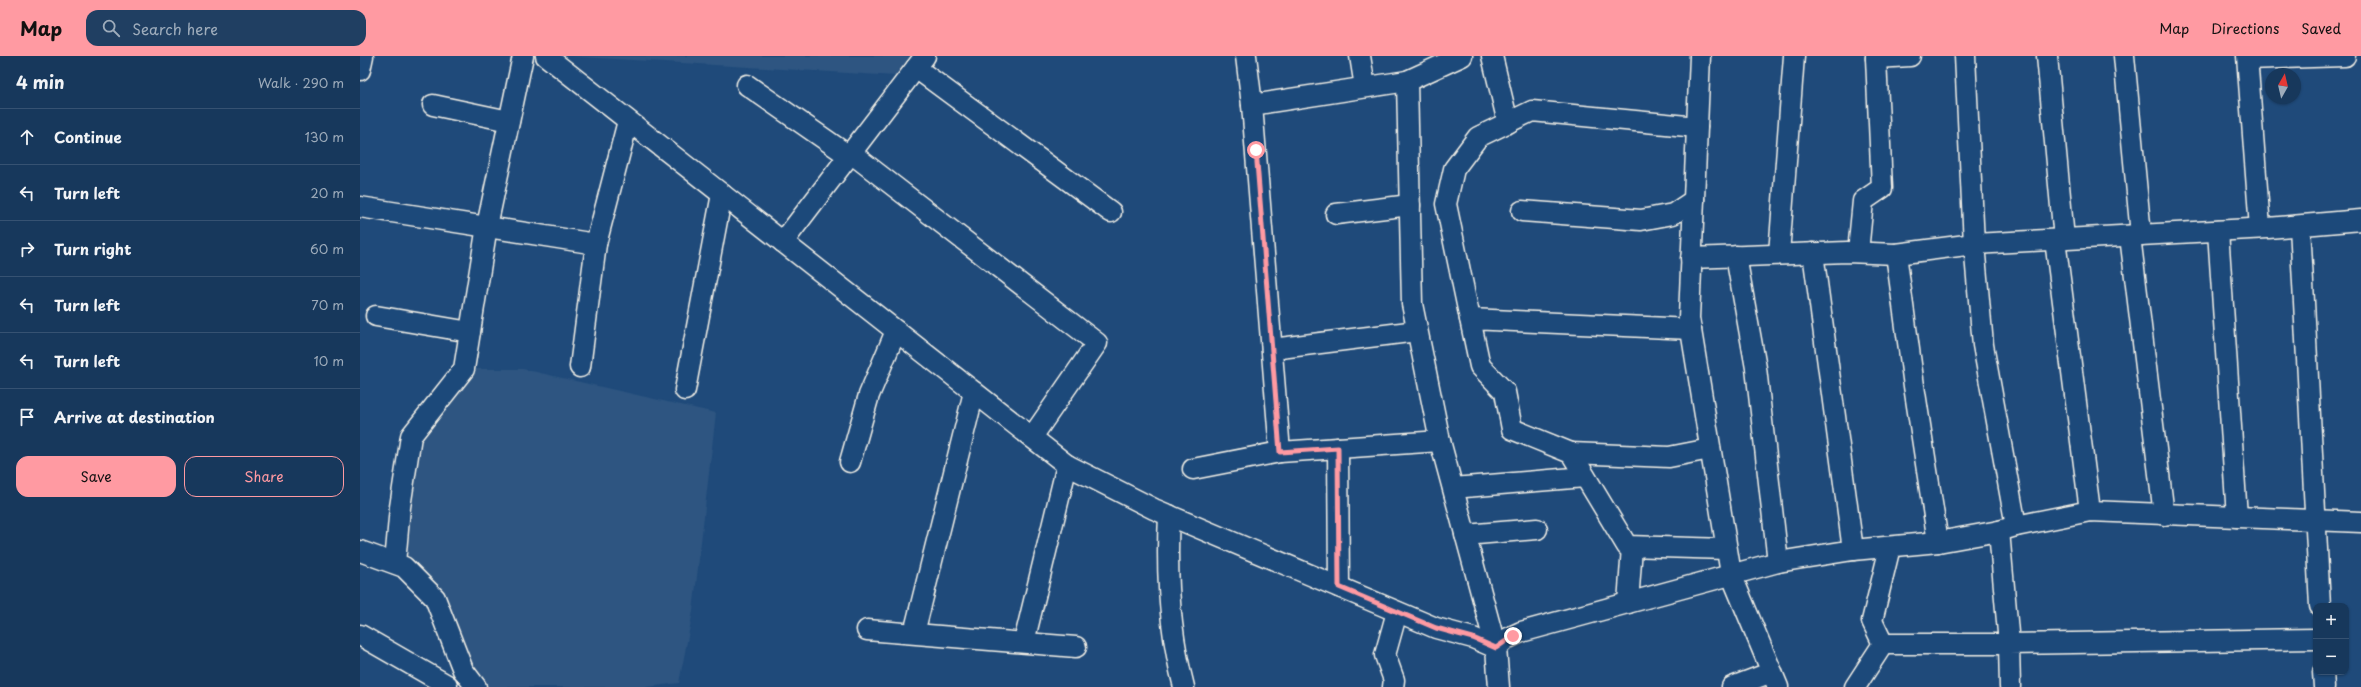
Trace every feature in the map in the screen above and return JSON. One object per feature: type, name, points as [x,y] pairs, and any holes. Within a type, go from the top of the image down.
[{"type":"street","points":[[360,70],[363,56]]},
{"type":"street","points":[[395,563],[400,507],[411,436],[464,369],[487,226],[523,56]]},
{"type":"street","points":[[546,56],[1067,465],[1168,515],[1436,628],[1473,638],[1496,648]]},
{"type":"street","points":[[1246,56],[1252,105],[1280,452]]},
{"type":"street","points":[[1360,56],[1365,87]]},
{"type":"street","points":[[1252,105],[1407,81],[1462,56]]},
{"type":"street","points":[[1492,56],[1508,122]]},
{"type":"street","points":[[1700,56],[1689,318],[1731,574],[1775,680],[1732,687]]},
{"type":"street","points":[[1779,254],[1794,56]]},
{"type":"street","points":[[1858,252],[1863,201],[1882,188],[1876,57],[1910,56]]},
{"type":"street","points":[[1966,56],[1974,244],[1983,345],[2007,529],[2010,687]]},
{"type":"street","points":[[2047,56],[2060,240],[2090,511]]},
{"type":"street","points":[[2124,56],[2135,235],[2164,515]]},
{"type":"street","points":[[2260,228],[2247,57],[2345,56]]},
{"type":"street","points":[[783,242],[920,62],[1111,212]]},
{"type":"street","points":[[1407,81],[1412,304],[1440,441],[1496,648],[1499,687]]},
{"type":"street","points":[[746,85],[850,154],[1097,343],[1032,438]]},
{"type":"street","points":[[433,105],[509,121]]},
{"type":"street","points":[[1697,127],[1532,111],[1478,137],[1454,169],[1446,204],[1480,366],[1505,392],[1512,429],[1571,453],[1669,457],[1710,449]]},
{"type":"street","points":[[580,367],[596,244],[628,121]]},
{"type":"street","points":[[685,390],[722,194]]},
{"type":"street","points":[[1522,211],[1641,220],[1673,214],[1694,200]]},
{"type":"street","points":[[1336,214],[1410,205]]},
{"type":"street","points":[[360,207],[596,244]]},
{"type":"street","points":[[1692,258],[1858,252],[1896,254],[1974,244],[2300,226],[2361,220]]},
{"type":"street","points":[[2300,226],[2320,603]]},
{"type":"street","points":[[2218,231],[2237,517]]},
{"type":"street","points":[[1813,253],[1853,550]]},
{"type":"street","points":[[1896,254],[1914,386],[1938,542]]},
{"type":"street","points":[[1736,256],[1756,368],[1778,562]]},
{"type":"street","points":[[376,316],[470,332]]},
{"type":"street","points":[[1470,319],[1691,329]]},
{"type":"street","points":[[850,462],[869,395],[896,331]]},
{"type":"street","points":[[1272,349],[1417,331]]},
{"type":"street","points":[[914,633],[974,392]]},
{"type":"street","points":[[1193,469],[1280,452],[1440,441]]},
{"type":"street","points":[[1338,448],[1339,587]]},
{"type":"street","points":[[1571,453],[1627,546],[1726,549]]},
{"type":"street","points":[[1024,642],[1067,465]]},
{"type":"street","points":[[1453,488],[1586,477]]},
{"type":"street","points":[[1496,648],[1506,639],[1521,632],[1778,562],[1853,550],[1938,542],[2090,511],[2361,522]]},
{"type":"street","points":[[1168,515],[1166,567],[1176,658],[1184,687]]},
{"type":"street","points":[[1465,535],[1537,529]]},
{"type":"street","points":[[1628,603],[1632,547]]},
{"type":"street","points":[[1883,644],[1872,621],[1890,547]]},
{"type":"street","points":[[360,551],[404,567],[435,598],[471,680],[445,686],[360,635]]},
{"type":"street","points":[[1393,687],[1394,680],[1385,655],[1398,612]]},
{"type":"street","points":[[868,630],[1076,647]]},
{"type":"street","points":[[1883,644],[2009,644],[2313,639]]},
{"type":"street","points":[[1855,687],[1883,644]]},
{"type":"street","points":[[2323,675],[2324,687]]},
{"type":"shaded area","points":[[565,56],[910,56],[896,76]]},
{"type":"shaded area","points":[[464,369],[523,369],[716,413],[693,611],[679,683],[647,687],[476,687],[435,598],[395,563],[411,436]]},
{"type":"route","points":[[1256,150],[1280,452],[1338,448],[1339,587],[1436,628],[1473,638],[1496,648],[1506,639],[1513,636]]}]
